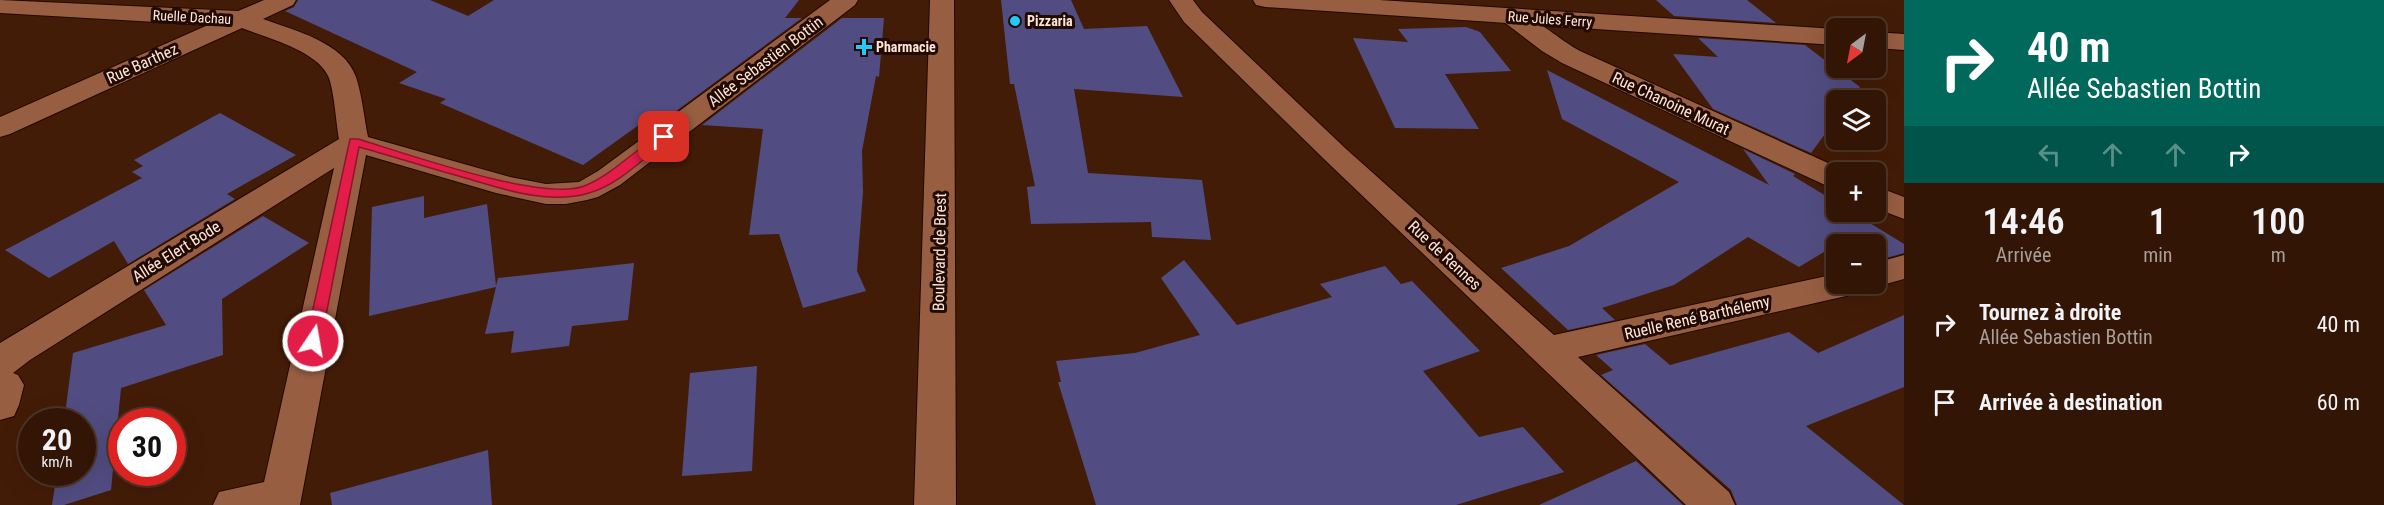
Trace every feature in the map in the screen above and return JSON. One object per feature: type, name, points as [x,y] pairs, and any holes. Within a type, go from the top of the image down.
[{"type":"street","name":"Rue Barthez","points":[[0,128],[284,0]]},
{"type":"street","name":"Allée Sebastien Bottin","points":[[354,142],[526,190],[546,194],[566,194],[587,190],[609,178],[846,0]]},
{"type":"street","name":"Boulevard de Brest","points":[[935,505],[942,0]]},
{"type":"street","name":"Rue de Rennes","points":[[1181,0],[1193,17],[1326,146],[1714,505]]},
{"type":"street","name":"Rue Jules Ferry","points":[[1264,0],[1826,36]]},
{"type":"street","name":"Ruelle Dachau","points":[[0,6],[240,19]]},
{"type":"street","name":"Rue Chanoine Murat","points":[[1513,17],[1551,46],[1571,57],[1826,173]]},
{"type":"street","points":[[234,505],[280,500],[354,142],[350,132],[342,75],[328,57],[297,40],[240,19]]},
{"type":"street","points":[[1886,41],[1904,42]]},
{"type":"street","name":"Allée Elert Bode","points":[[0,363],[354,142]]},
{"type":"street","points":[[1886,201],[1904,209]]},
{"type":"street","points":[[1886,272],[1904,267]]},
{"type":"street","name":"Ruelle René Barthélemy","points":[[1547,350],[1826,288]]},
{"type":"street","points":[[0,383],[5,385],[0,405]]},
{"type":"building","points":[[298,0],[430,0],[468,16],[494,0],[799,0],[785,18],[802,18],[660,123],[643,122],[583,165],[440,103],[446,99],[399,83],[417,72],[285,11],[294,7]]},
{"type":"building","points":[[1001,0],[1071,0],[1084,29],[1147,26],[1183,97],[1074,89],[1088,173],[1202,180],[1211,240],[1152,237],[1151,222],[1031,224],[1027,187],[1035,186],[1014,84],[1010,84]]},
{"type":"building","points":[[1656,0],[1747,0],[1776,23],[1674,16]]},
{"type":"building","points":[[842,18],[884,18],[879,77],[876,76],[862,151],[863,192],[857,271],[866,291],[803,308],[779,234],[749,235],[763,129],[702,125]]},
{"type":"building","points":[[1466,27],[1480,32],[1511,71],[1445,74],[1479,129],[1395,128],[1353,38],[1408,42],[1398,29]]},
{"type":"building","points":[[1698,38],[1805,45],[1826,61],[1826,78],[1848,78],[1860,87],[1858,90],[1826,90],[1826,133],[1811,153],[1713,109],[1673,54],[1718,57]]},
{"type":"building","points":[[1547,70],[1769,185],[1743,149],[1795,174],[1793,176],[1826,196],[1826,222],[1868,222],[1904,244],[1904,253],[1886,258],[1886,234],[1826,234],[1826,254],[1824,252],[1799,267],[1748,237],[1674,285],[1602,308],[1615,320],[1568,330],[1501,268],[1569,246],[1679,182],[1562,119]]},
{"type":"building","points":[[220,113],[296,155],[227,194],[235,199],[128,264],[114,241],[49,278],[5,250],[142,178],[132,172],[143,166],[134,160]]},
{"type":"building","points":[[424,196],[424,218],[487,204],[496,286],[498,278],[634,263],[628,320],[572,326],[569,346],[511,353],[514,331],[485,334],[496,287],[369,316],[372,207]]},
{"type":"building","points":[[263,216],[309,243],[222,299],[223,355],[121,388],[119,408],[108,408],[108,486],[111,486],[111,490],[64,505],[52,505],[55,486],[96,486],[96,408],[66,408],[73,353],[166,325],[144,290]]},
{"type":"building","points":[[1184,260],[1237,325],[1332,297],[1320,284],[1385,266],[1401,284],[1412,281],[1480,351],[1423,371],[1479,437],[1523,427],[1564,472],[1456,505],[1096,505],[1058,382],[1061,382],[1056,361],[1135,353],[1200,335],[1161,278]]},
{"type":"building","points":[[1904,315],[1904,387],[1806,426],[1904,505],[1737,505],[1731,490],[1601,375],[1613,370],[1596,355],[1645,344],[1670,365],[1789,332],[1818,353]]},
{"type":"building","points":[[757,366],[752,471],[682,476],[690,373]]},
{"type":"building","points":[[488,450],[492,505],[332,505],[330,493]]},
{"type":"building","points":[[1636,461],[1683,505],[1539,505]]},
{"type":"place","name":"Pizzaria","points":[[1015,21]]},
{"type":"place","name":"Pharmacie","points":[[864,47]]},
{"type":"route","points":[[313,341],[354,142],[507,186],[546,194],[566,194],[587,190],[609,178],[664,137]]}]
